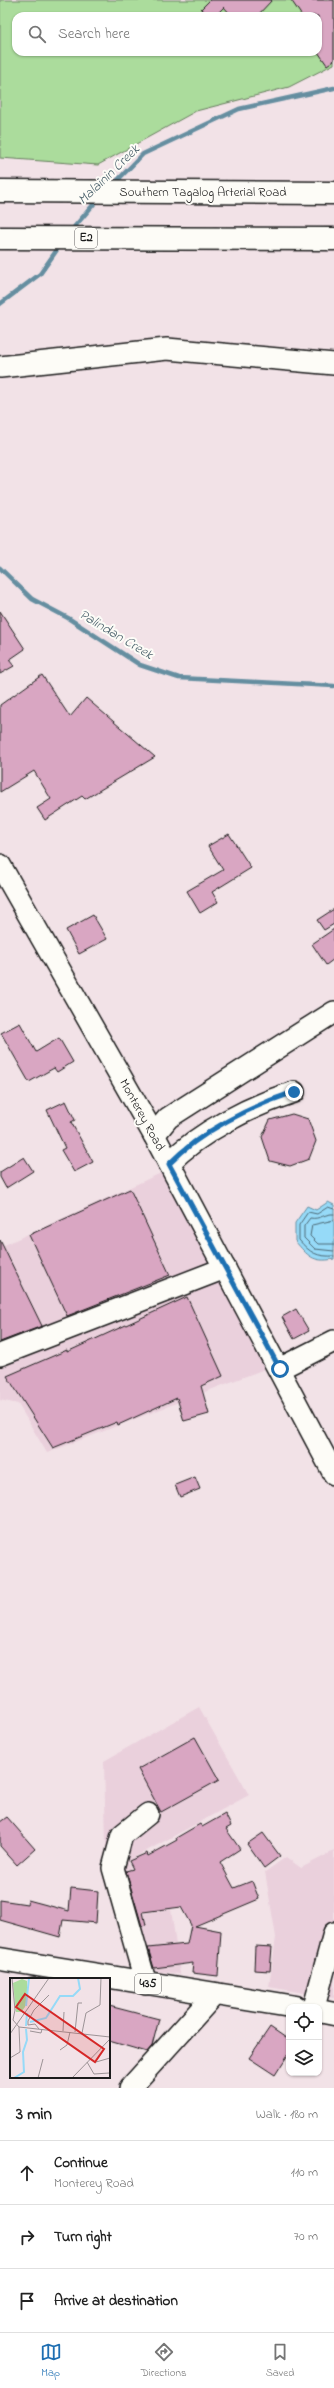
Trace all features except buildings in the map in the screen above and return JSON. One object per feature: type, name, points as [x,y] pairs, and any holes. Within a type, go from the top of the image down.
[{"type":"main road","name":"Southern Tagalog Arterial Road","points":[[7,191],[334,193]]},
{"type":"main road","name":"E2","points":[[0,238],[334,239]]},
{"type":"main road","name":"435","points":[[0,1959],[146,1984],[286,2005]]},
{"type":"main road","points":[[322,2012],[334,2014]]},
{"type":"street","points":[[0,367],[167,349],[334,364]]},
{"type":"street","name":"Monterey Road","points":[[0,865],[154,1135],[280,1369],[334,1474]]},
{"type":"street","points":[[154,1135],[168,1118],[334,1012]]},
{"type":"street","points":[[169,1164],[186,1146],[262,1102],[294,1092]]},
{"type":"street","points":[[168,1118],[186,1146]]},
{"type":"street","points":[[0,1355],[225,1268]]},
{"type":"street","points":[[280,1369],[334,1341]]},
{"type":"street","points":[[146,1984],[113,1868],[122,1835],[148,1814]]},
{"type":"street","points":[[315,2004],[334,1933]]},
{"type":"street","points":[[130,2088],[214,1994]]},
{"type":"shaded area","points":[[161,1173],[267,1368],[47,1453],[18,1404],[0,1400],[0,1247]]},
{"type":"shaded area","points":[[199,1707],[249,1795],[128,1861],[144,1913],[171,1909],[180,1974],[138,1969],[107,1886],[104,1761]]},
{"type":"shaded area","points":[[334,1851],[334,1998],[269,1987],[276,1937],[265,1872],[286,1857],[301,1868]]},
{"type":"green space","points":[[0,0],[334,0],[334,64],[289,87],[196,111],[98,165],[0,158]]},
{"type":"water","points":[[328,1202],[334,1205],[334,1259],[321,1260],[312,1257],[295,1241],[295,1223],[307,1206],[316,1210]]},
{"type":"waterway","name":"Malainin Creek","points":[[113,185],[143,154],[239,109],[334,88]]},
{"type":"waterway","name":"Malainin Creek","points":[[70,232],[99,198]]},
{"type":"waterway","name":"Malainin Creek","points":[[0,304],[40,274],[61,244]]},
{"type":"waterway","name":"Palindan Creek","points":[[0,568],[32,599],[68,618],[140,665],[179,678],[334,686]]},
{"type":"route","points":[[280,1369],[169,1164],[186,1146],[262,1102],[294,1092]]}]
